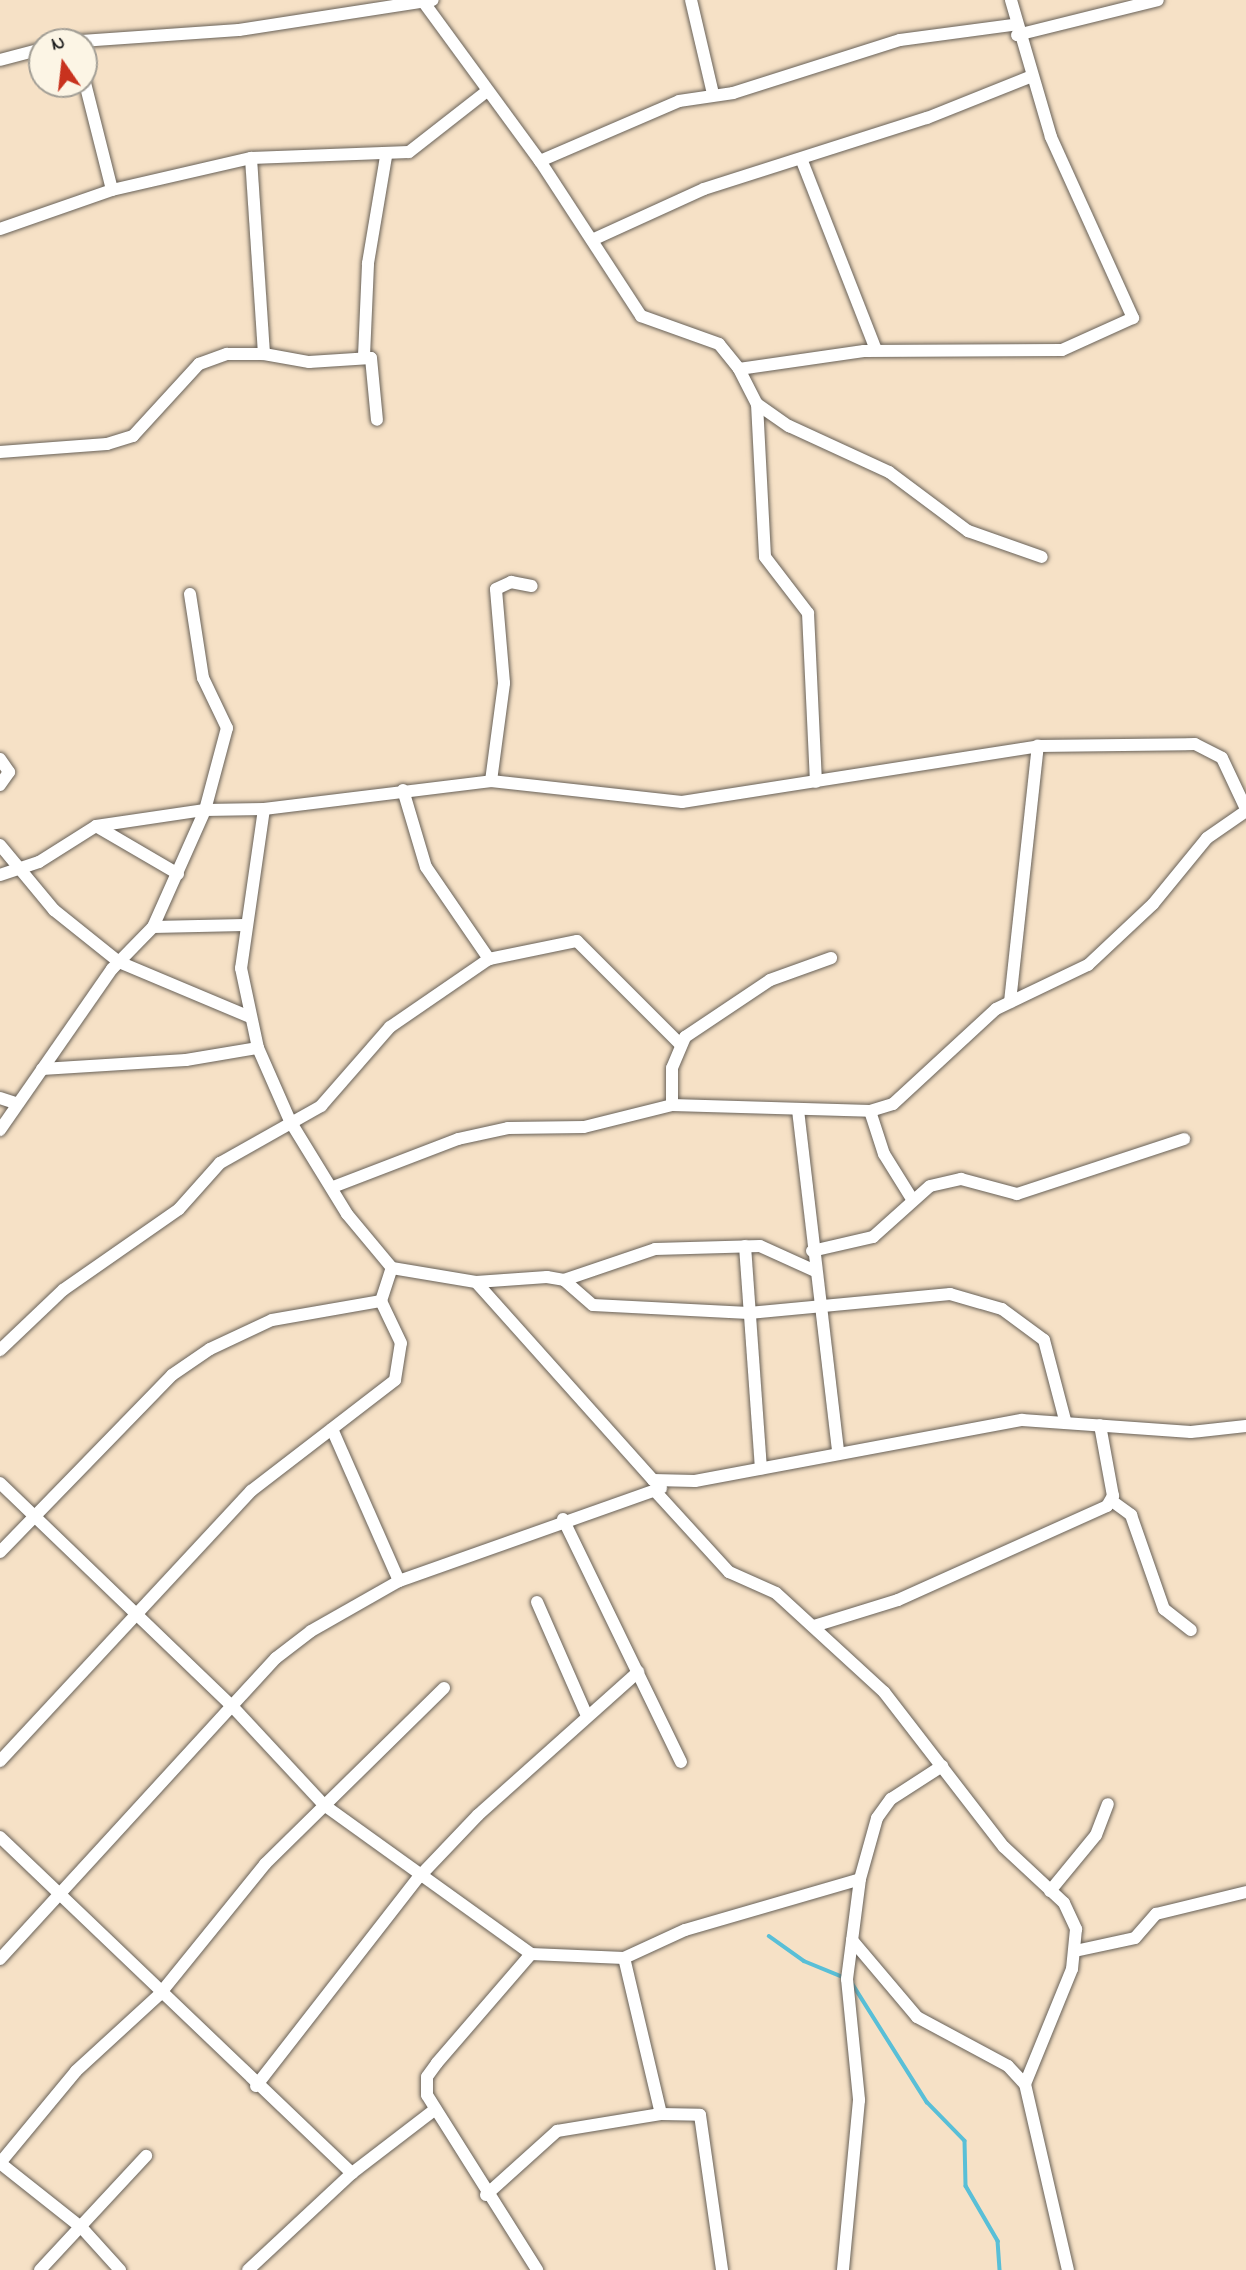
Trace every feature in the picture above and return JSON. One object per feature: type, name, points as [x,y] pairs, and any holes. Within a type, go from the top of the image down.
[{"type":"street","points":[[691,0],[713,94]]},
{"type":"street","points":[[739,369],[876,351],[1062,350],[1133,318],[1051,137],[1015,30],[1010,0]]},
{"type":"street","points":[[540,161],[623,122],[900,40],[1015,30],[1158,0]]},
{"type":"street","points":[[98,39],[239,30],[427,1],[487,91],[540,161],[641,316],[719,344],[739,369],[757,404],[765,557],[808,613],[816,782]]},
{"type":"street","points":[[0,60],[28,53]]},
{"type":"street","points":[[592,240],[704,190],[802,161],[1032,76]]},
{"type":"street","points":[[0,229],[112,190],[251,158],[386,157],[409,152],[487,91]]},
{"type":"street","points":[[89,98],[112,190]]},
{"type":"street","points":[[364,356],[368,263],[386,157]]},
{"type":"street","points":[[251,158],[264,354]]},
{"type":"street","points":[[802,161],[876,351]]},
{"type":"street","points":[[0,452],[107,444],[133,436],[199,364],[226,354],[264,354],[309,362],[364,356],[371,358],[377,420]]},
{"type":"street","points":[[757,404],[789,426],[912,486],[925,503],[968,531],[1042,556]]},
{"type":"street","points":[[491,781],[504,683],[496,589],[511,582],[532,586]]},
{"type":"street","points":[[0,1130],[15,1103],[119,962],[153,927],[205,810],[228,728],[203,678],[190,594]]},
{"type":"street","points":[[0,875],[20,870],[96,826],[205,810],[264,809],[491,781],[682,802],[1038,746],[1195,744],[1222,758],[1242,781],[1246,810],[1207,838],[1153,904],[1088,965],[986,1016],[909,1093],[870,1111],[672,1105],[584,1127],[483,1132],[332,1187]]},
{"type":"street","points":[[1010,1002],[1038,746]]},
{"type":"street","points":[[0,759],[9,772],[0,785]]},
{"type":"street","points":[[403,790],[426,867],[489,959]]},
{"type":"street","points":[[264,809],[244,925],[241,968],[258,1048],[290,1121],[332,1187],[392,1268],[476,1282],[564,1280],[655,1250],[745,1246],[779,1250],[815,1271]]},
{"type":"street","points":[[96,826],[178,874]]},
{"type":"street","points":[[0,845],[54,911],[119,962],[250,1017]]},
{"type":"street","points":[[153,927],[244,925]]},
{"type":"street","points":[[0,1350],[5,1338],[63,1290],[170,1216],[220,1163],[340,1089],[390,1027],[489,959],[501,961],[564,940],[577,942],[680,1044]]},
{"type":"street","points":[[672,1105],[680,1044],[770,980],[831,958]]},
{"type":"street","points":[[42,1069],[161,1063],[258,1048]]},
{"type":"street","points":[[0,1098],[15,1103]]},
{"type":"street","points":[[798,1110],[838,1453]]},
{"type":"street","points":[[870,1111],[884,1154],[912,1199]]},
{"type":"street","points":[[813,1251],[873,1237],[891,1227],[912,1199],[961,1179],[1017,1194],[1184,1139]]},
{"type":"street","points":[[745,1246],[761,1468]]},
{"type":"street","points":[[0,1761],[251,1491],[297,1450],[332,1429],[395,1380],[401,1343],[381,1301],[392,1268]]},
{"type":"street","points":[[564,1280],[593,1305],[749,1313],[819,1302],[929,1292],[1002,1309],[1044,1340],[1065,1420]]},
{"type":"street","points":[[476,1282],[589,1404],[629,1460],[669,1484]]},
{"type":"street","points":[[0,1552],[140,1405],[210,1349],[272,1320],[381,1301]]},
{"type":"street","points":[[0,1959],[60,1900],[232,1706],[311,1631],[398,1581],[563,1519],[655,1491],[669,1484],[987,1423],[1065,1420],[1191,1432],[1246,1426]]},
{"type":"street","points":[[1100,1425],[1112,1502],[1131,1515],[1164,1609],[1191,1630]]},
{"type":"street","points":[[332,1429],[398,1581]]},
{"type":"street","points":[[0,1483],[232,1706],[324,1805],[418,1878],[531,1954],[624,1958],[674,1933],[860,1879]]},
{"type":"street","points":[[655,1491],[729,1572],[776,1592],[884,1692],[1004,1847],[1050,1891],[1076,1929],[1075,1951],[1052,2026],[1025,2084]]},
{"type":"street","points":[[814,1626],[898,1600],[1112,1502]]},
{"type":"street","points":[[563,1519],[681,1762]]},
{"type":"street","points":[[537,1602],[587,1716]]},
{"type":"street","points":[[256,2086],[418,1878],[587,1716],[638,1672]]},
{"type":"street","points":[[120,2270],[82,2228],[0,2163],[76,2071],[159,1995],[265,1864],[444,1688]]},
{"type":"street","points":[[843,2270],[859,2100],[847,1979],[860,1879],[877,1818],[891,1799],[942,1766]]},
{"type":"street","points":[[1050,1891],[1096,1835],[1108,1804]]},
{"type":"street","points":[[0,1837],[60,1900],[159,1995],[352,2173]]},
{"type":"street","points":[[1075,1951],[1135,1938],[1157,1914],[1246,1892]]},
{"type":"street","points":[[852,1940],[917,2017],[1008,2066],[1025,2084],[1068,2270]]},
{"type":"street","points":[[531,1954],[489,1995],[427,2077],[434,2110],[486,2195],[537,2270]]},
{"type":"street","points":[[624,1958],[661,2114]]},
{"type":"street","points":[[248,2270],[352,2173],[434,2110]]},
{"type":"street","points":[[486,2195],[557,2130],[661,2114],[700,2115],[722,2270]]},
{"type":"street","points":[[40,2270],[82,2228],[146,2156]]},
{"type":"waterway","points":[[769,1936],[804,1961],[843,1977]]},
{"type":"waterway","points":[[852,1983],[927,2102],[965,2141],[966,2186],[998,2241],[1000,2270]]}]
